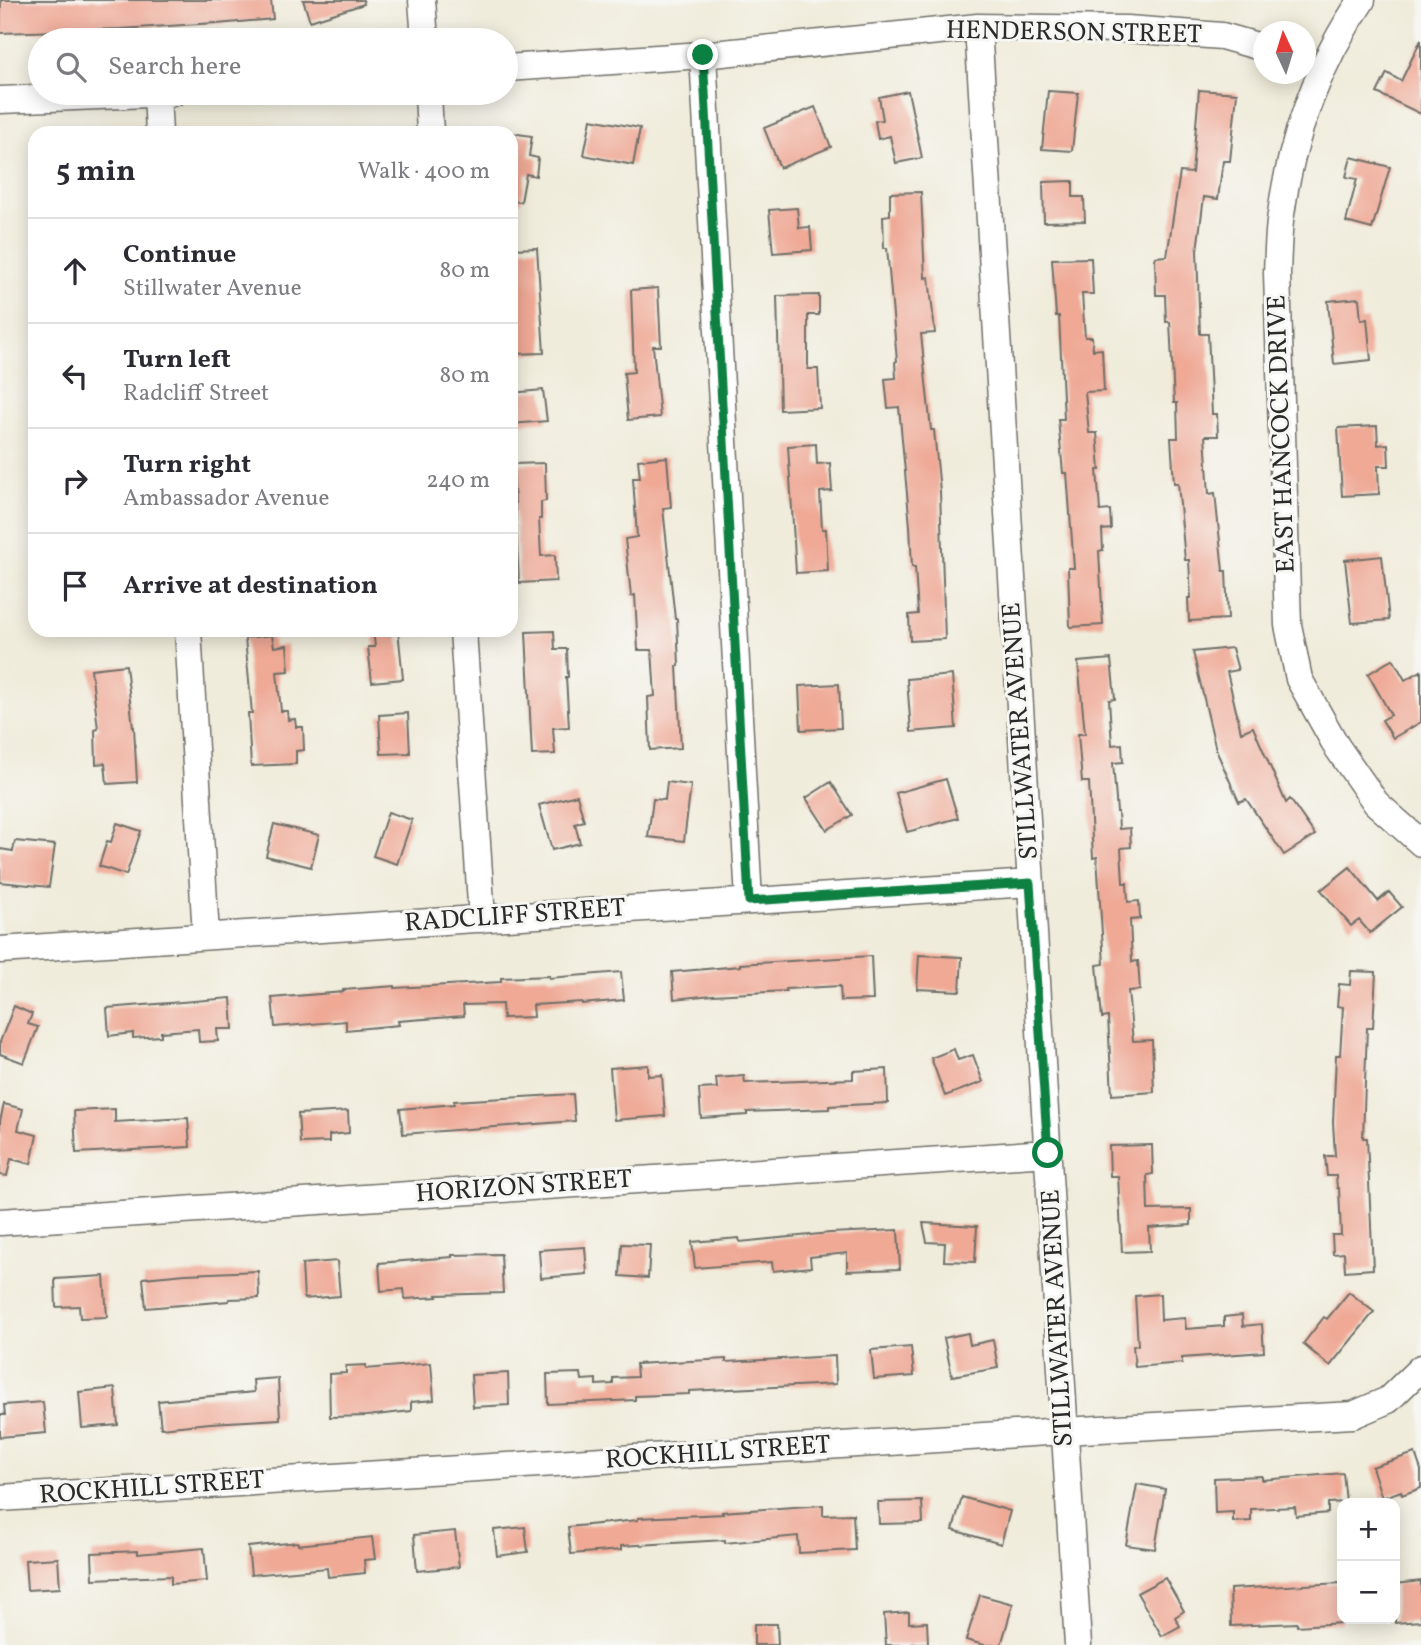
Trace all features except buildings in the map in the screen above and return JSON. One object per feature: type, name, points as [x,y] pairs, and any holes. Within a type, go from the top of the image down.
[{"type":"street","points":[[422,0],[424,28]]},
{"type":"street","name":"EAST HANCOCK DRIVE","points":[[1316,60],[1362,0]]},
{"type":"street","name":"HENDERSON STREET","points":[[518,67],[703,55],[978,27],[1127,29],[1222,36],[1253,45]]},
{"type":"street","name":"STILLWATER AVENUE","points":[[978,27],[1077,1645]]},
{"type":"street","points":[[703,55],[749,901]]},
{"type":"street","name":"EAST HANCOCK DRIVE","points":[[1309,84],[1280,226],[1277,273],[1288,625],[1299,679],[1337,747],[1376,803],[1421,843]]},
{"type":"street","points":[[0,100],[28,99]]},
{"type":"street","points":[[160,126],[163,105]]},
{"type":"street","points":[[429,105],[430,126]]},
{"type":"street","points":[[188,637],[206,936]]},
{"type":"street","points":[[463,637],[482,919]]},
{"type":"street","name":"RADCLIFF STREET","points":[[0,950],[1030,883]]},
{"type":"street","name":"HORIZON STREET","points":[[0,1222],[1048,1153]]},
{"type":"street","name":"ROCKHILL STREET","points":[[0,1498],[1353,1415],[1388,1400],[1421,1368]]},
{"type":"route","points":[[703,55],[749,901],[1030,883],[1048,1153]]}]
